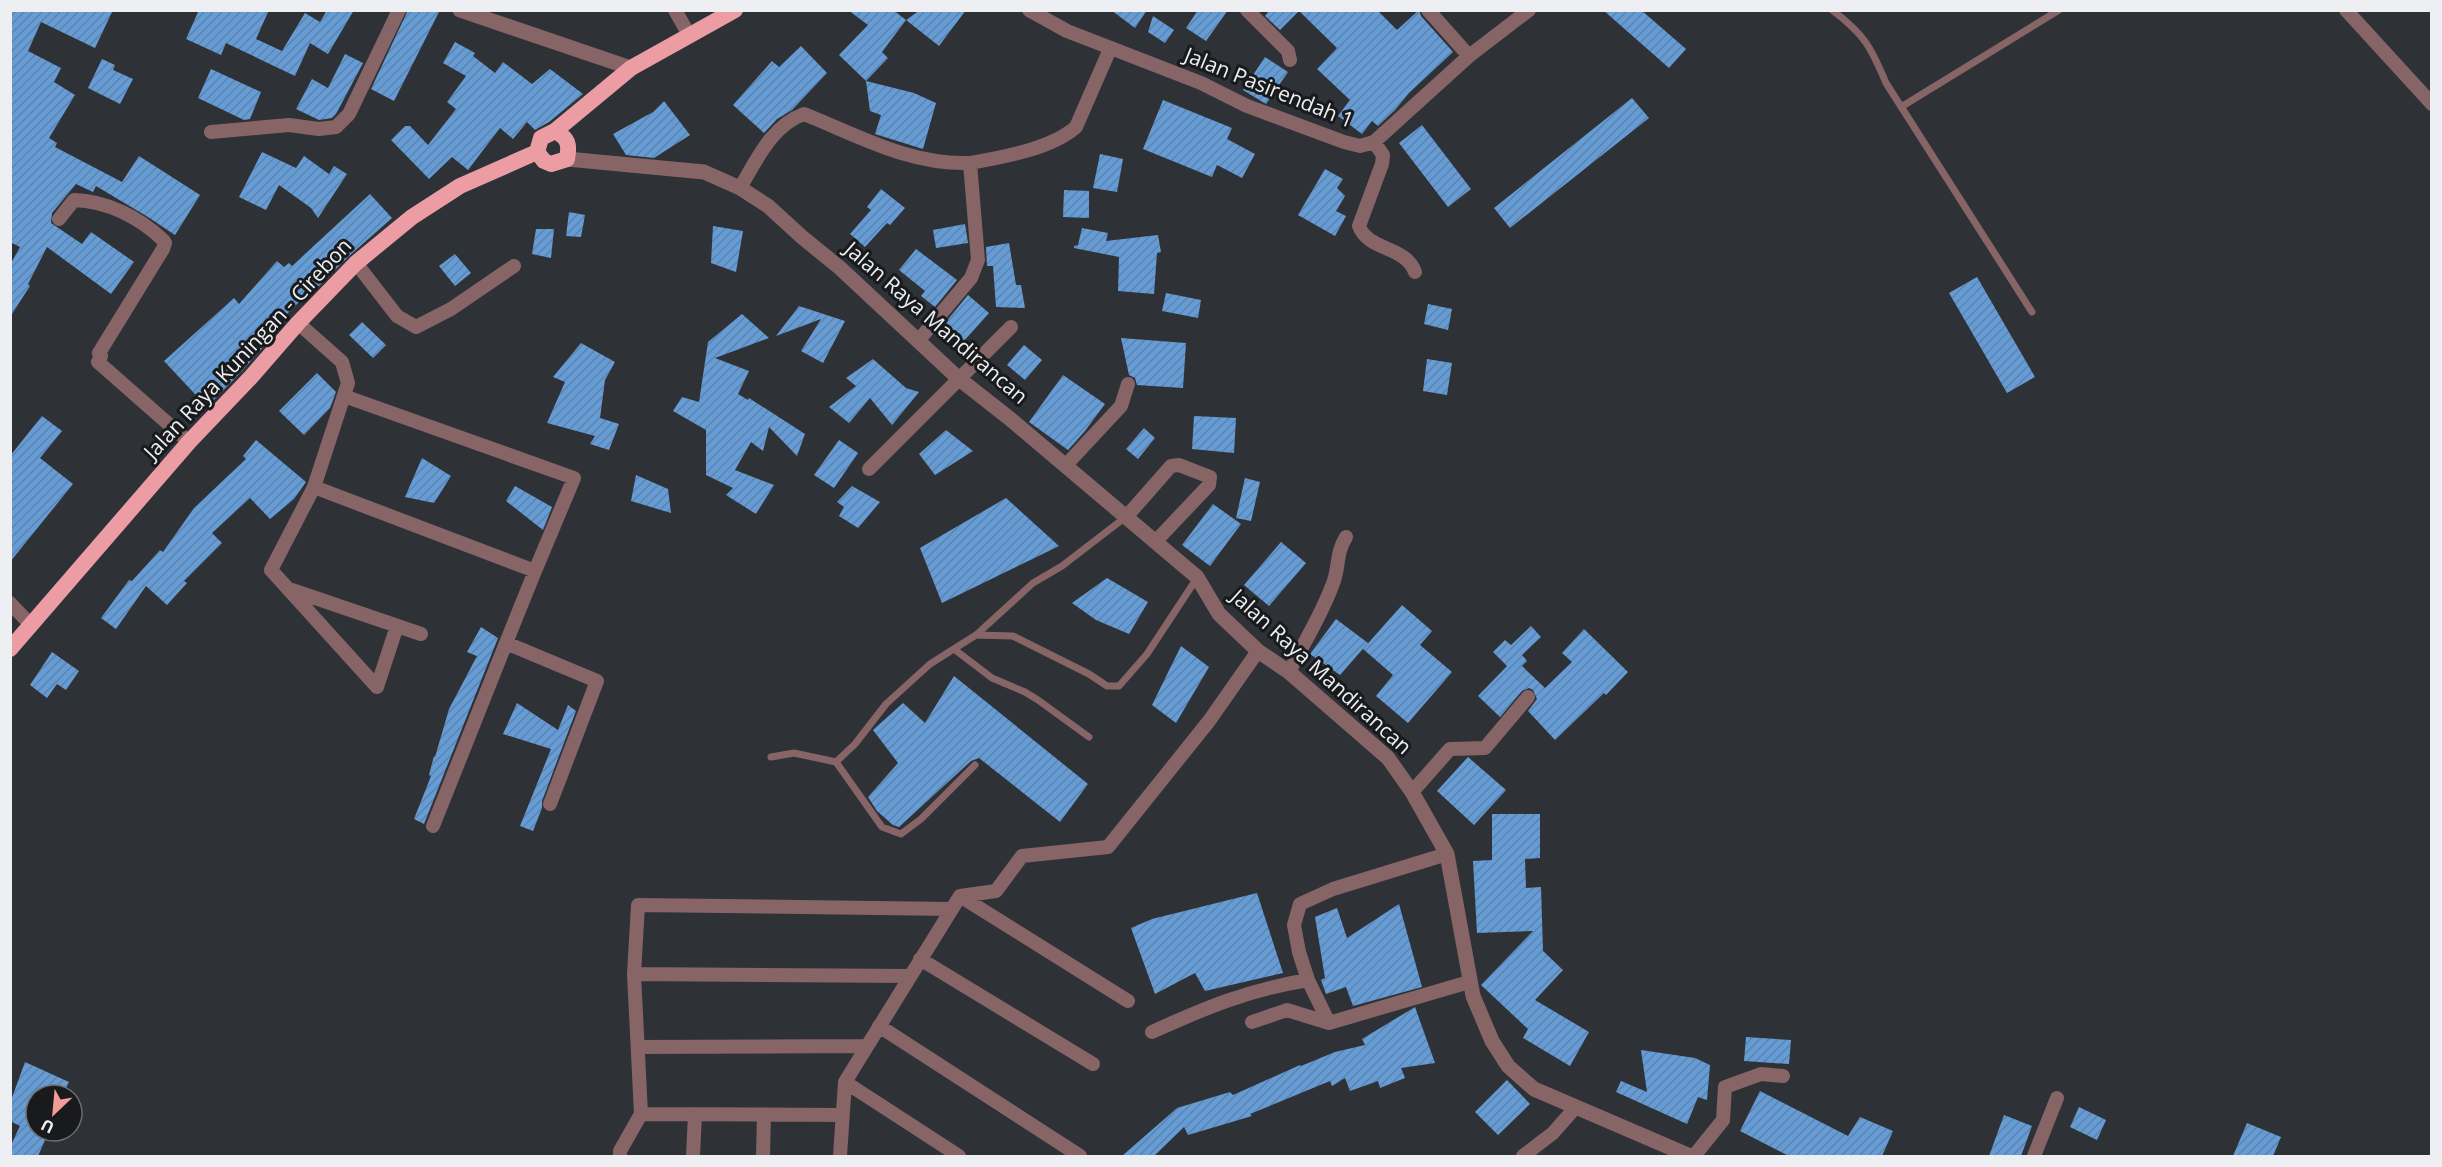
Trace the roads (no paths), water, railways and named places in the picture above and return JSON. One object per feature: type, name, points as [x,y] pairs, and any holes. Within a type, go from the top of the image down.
[{"type":"highway","name":"Jalan Raya Kuningan - Cirebon","points":[[10,649],[189,442],[356,263],[412,217],[460,186],[537,152],[541,138],[555,131],[632,68],[735,10]]},
{"type":"highway","points":[[555,131],[568,141],[567,159]]},
{"type":"highway","name":"Jalan Raya Mandirancan","points":[[537,152],[544,161],[551,164],[567,159]]},
{"type":"street","points":[[211,132],[289,125],[319,129],[336,127],[349,114],[399,10]]},
{"type":"street","points":[[460,10],[632,68]]},
{"type":"street","points":[[675,10],[689,35]]},
{"type":"street","name":"Jalan Pasirendah 1","points":[[1029,10],[1067,31],[1201,83],[1247,106],[1360,146],[1374,142],[1469,56],[1529,10]]},
{"type":"street","points":[[1247,10],[1288,51],[1290,60]]},
{"type":"street","points":[[1428,10],[1469,56]]},
{"type":"street","points":[[2346,10],[2432,104]]},
{"type":"street","points":[[740,188],[761,153],[782,126],[804,114],[876,146],[954,163],[970,163],[1011,155],[1066,135],[1076,127],[1110,49]]},
{"type":"street","points":[[1374,142],[1383,154],[1382,164],[1359,226],[1365,237],[1396,251],[1413,264],[1415,272]]},
{"type":"street","name":"Jalan Raya Mandirancan","points":[[567,159],[704,172],[740,188],[775,213],[840,268],[958,378],[1066,465],[1197,577],[1219,614],[1258,651],[1289,672],[1388,758],[1412,792],[1447,854],[1469,982],[1492,1041],[1508,1066],[1534,1089],[1690,1156]]},
{"type":"street","points":[[918,341],[971,278],[978,260],[970,163]]},
{"type":"street","points":[[59,219],[74,200],[90,201],[138,220],[165,243],[99,353],[101,356],[98,362],[189,442]]},
{"type":"street","points":[[356,263],[397,316],[416,327],[451,309],[514,266]]},
{"type":"street","points":[[298,323],[342,362],[348,383],[314,487],[270,570],[376,687],[397,626]]},
{"type":"street","points":[[869,469],[1011,327]]},
{"type":"street","points":[[1066,465],[1121,406],[1128,384]]},
{"type":"street","points":[[344,396],[574,478],[433,826]]},
{"type":"street","points":[[1127,516],[1171,466],[1179,465],[1210,477],[1209,485],[1156,542]]},
{"type":"street","points":[[314,487],[535,571]]},
{"type":"street","points":[[1289,672],[1333,586],[1339,560],[1338,552],[1346,537]]},
{"type":"street","points":[[290,590],[420,634]]},
{"type":"street","points":[[10,603],[31,625]]},
{"type":"street","points":[[506,643],[597,681],[550,804]]},
{"type":"street","points":[[960,896],[996,891],[1022,856],[1108,847],[1209,720],[1258,651]]},
{"type":"street","points":[[1412,792],[1450,749],[1485,748],[1528,697]]},
{"type":"street","points":[[1329,1023],[1308,980],[1299,952],[1294,925],[1300,904],[1333,889],[1447,854]]},
{"type":"street","points":[[840,1156],[845,1082],[960,896]]},
{"type":"street","points":[[960,896],[1128,1000]]},
{"type":"street","points":[[620,1156],[620,1151],[641,1114],[634,974],[638,905],[952,909]]},
{"type":"street","points":[[921,959],[1093,1064]]},
{"type":"street","points":[[634,974],[910,976]]},
{"type":"street","points":[[1152,1032],[1211,1005],[1268,987],[1308,980]]},
{"type":"street","points":[[1252,1022],[1287,1010],[1329,1023],[1469,982]]},
{"type":"street","points":[[879,1026],[1080,1156]]},
{"type":"street","points":[[638,1047],[867,1046]]},
{"type":"street","points":[[1695,1156],[1723,1120],[1725,1087],[1761,1074],[1783,1076]]},
{"type":"street","points":[[845,1082],[959,1156]]},
{"type":"street","points":[[2034,1156],[2057,1098]]},
{"type":"street","points":[[1525,1156],[1553,1133],[1575,1108]]},
{"type":"street","points":[[641,1114],[843,1115]]},
{"type":"street","points":[[693,1156],[695,1114]]},
{"type":"street","points":[[763,1156],[764,1114]]},
{"type":"lane","points":[[1832,10],[1855,27],[1870,46],[1886,83],[2032,312]]},
{"type":"lane","points":[[1901,106],[2059,10]]},
{"type":"lane","points":[[836,762],[855,744],[886,704],[930,664],[976,635],[1032,583],[1062,566],[1127,516]]},
{"type":"lane","points":[[976,635],[1014,636],[1080,669],[1107,686],[1119,686],[1147,654],[1197,577]]},
{"type":"lane","points":[[954,650],[992,678],[1026,692],[1089,737]]},
{"type":"lane","points":[[771,757],[794,753],[836,762],[882,827],[901,834],[921,819],[975,765]]}]
